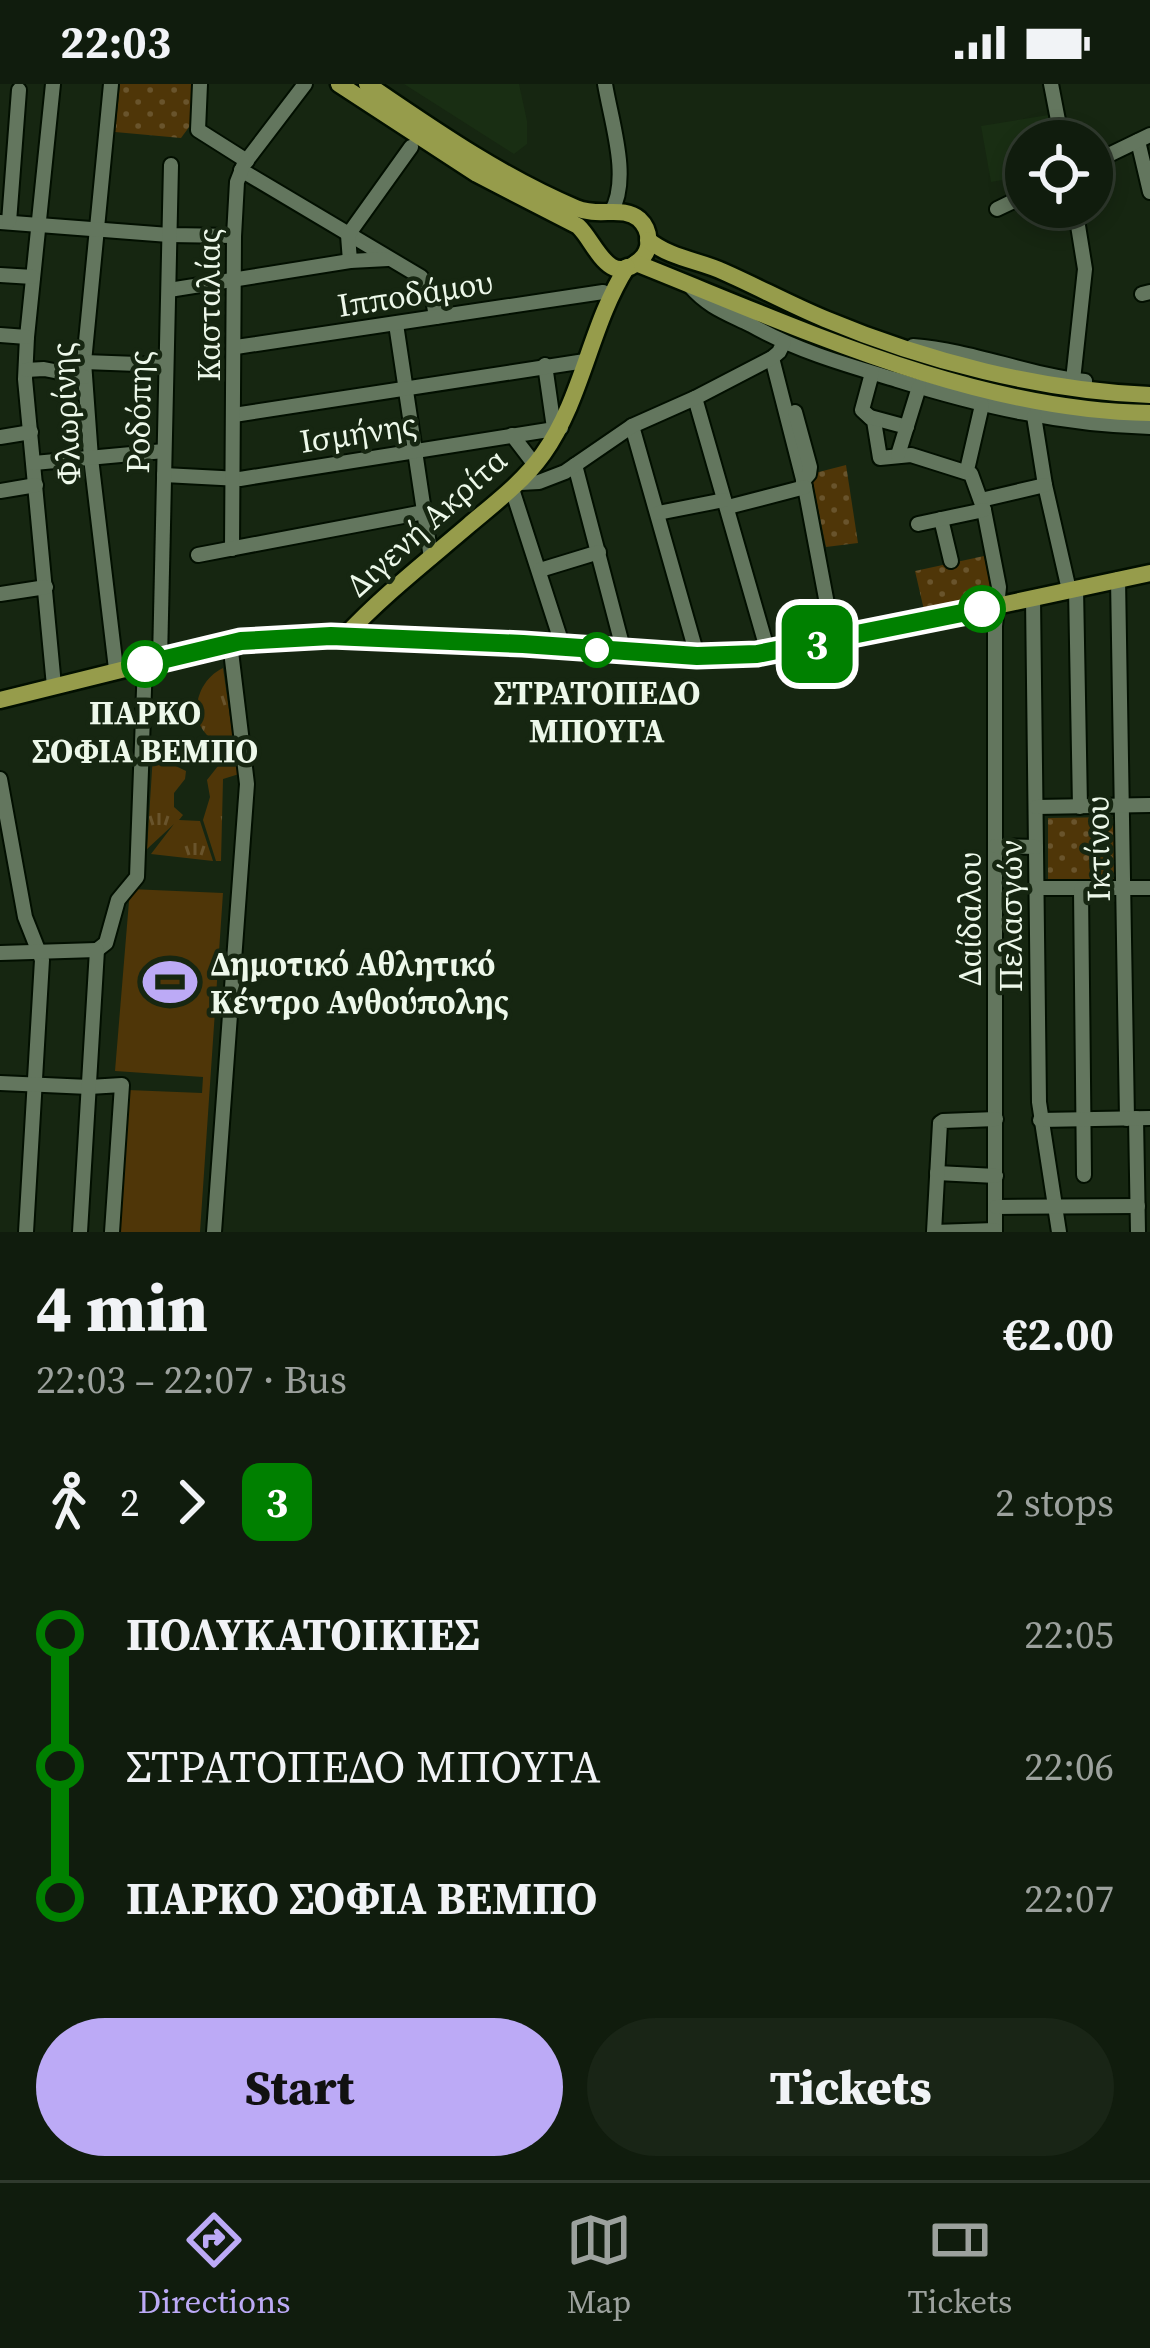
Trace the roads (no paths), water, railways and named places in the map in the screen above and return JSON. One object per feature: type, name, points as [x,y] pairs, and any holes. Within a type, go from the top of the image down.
[{"type":"main road","points":[[339,84],[477,174],[573,223],[584,231],[601,260],[612,266],[632,265],[687,282],[748,310],[954,380],[1074,407],[1150,413]]},
{"type":"main road","points":[[367,84],[517,178],[580,210],[632,214],[644,225],[648,239],[646,253],[632,265]]},
{"type":"main road","points":[[592,242],[596,223],[608,213]]},
{"type":"main road","points":[[648,239],[674,257],[720,270],[825,319],[899,346],[1042,383],[1150,391]]},
{"type":"main road","name":"Διγενή Ακρίτα","points":[[601,260],[601,317]]},
{"type":"main road","name":"Διγενή Ακρίτα","points":[[344,637],[516,486],[538,461],[557,428],[601,317],[632,265]]},
{"type":"main road","points":[[0,700],[230,643],[277,638],[344,637],[697,656],[768,652],[1150,573]]},
{"type":"main road","points":[[384,598],[377,613],[380,623],[401,640]]},
{"type":"street","points":[[53,84],[26,370],[54,686]]},
{"type":"street","name":"Φλωρίνης","points":[[111,84],[85,370],[116,669]]},
{"type":"street","points":[[200,84],[198,130],[348,235],[425,281],[436,317]]},
{"type":"street","points":[[244,165],[305,84]]},
{"type":"street","points":[[605,84],[621,173],[618,200],[608,213]]},
{"type":"street","points":[[1051,84],[1058,120]]},
{"type":"street","points":[[19,90],[4,222],[234,236]]},
{"type":"street","points":[[1113,153],[1144,138],[1150,192]]},
{"type":"street","points":[[350,261],[348,235],[411,148]]},
{"type":"street","name":"Ροδόπης","points":[[97,950],[106,943],[118,900],[136,877],[164,475],[171,165]]},
{"type":"street","name":"Κασταλίας","points":[[232,549],[234,236],[237,182],[244,165]]},
{"type":"street","points":[[619,188],[632,214]]},
{"type":"street","points":[[997,209],[1005,205]]},
{"type":"street","points":[[1072,380],[1085,268],[1078,228]]},
{"type":"street","points":[[169,290],[388,259]]},
{"type":"street","points":[[0,275],[33,277]]},
{"type":"street","points":[[687,282],[710,306],[779,351],[1034,416],[1150,427]]},
{"type":"street","name":"Ιπποδάμου","points":[[236,347],[603,292]]},
{"type":"street","points":[[396,324],[431,558]]},
{"type":"street","points":[[0,335],[26,337]]},
{"type":"street","points":[[899,346],[953,352],[1072,380],[1150,391]]},
{"type":"street","points":[[563,647],[516,486],[570,468],[632,426],[695,398],[779,351]]},
{"type":"street","points":[[779,351],[834,640]]},
{"type":"street","points":[[234,415],[585,361]]},
{"type":"street","points":[[26,370],[165,365]]},
{"type":"street","points":[[545,365],[557,428]]},
{"type":"street","points":[[872,373],[863,412],[907,427]]},
{"type":"street","points":[[898,455],[919,387]]},
{"type":"street","points":[[695,398],[768,652]]},
{"type":"street","points":[[871,417],[880,458],[911,454],[967,470],[982,405]]},
{"type":"street","points":[[1034,416],[1045,485],[1073,589],[1080,806]]},
{"type":"street","points":[[632,426],[697,656]]},
{"type":"street","name":"Ισμήνης","points":[[164,475],[232,479],[557,428]]},
{"type":"street","points":[[0,437],[31,432]]},
{"type":"street","points":[[512,435],[538,461],[570,468]]},
{"type":"street","points":[[34,463],[164,451]]},
{"type":"street","points":[[570,468],[599,552],[624,652]]},
{"type":"street","name":"Δαίδαλου","points":[[967,470],[983,505],[999,586],[995,1231]]},
{"type":"street","points":[[658,513],[804,484]]},
{"type":"street","points":[[0,491],[36,485]]},
{"type":"street","points":[[918,524],[1045,485]]},
{"type":"street","points":[[198,555],[424,512]]},
{"type":"street","points":[[941,519],[951,561]]},
{"type":"street","points":[[540,570],[599,552]]},
{"type":"street","name":"Ικτίνου","points":[[1118,579],[1138,1232]]},
{"type":"street","points":[[0,594],[46,587]]},
{"type":"street","name":"Πελασγών","points":[[1034,598],[1040,1120],[1059,1232]]},
{"type":"street","points":[[214,1232],[247,784],[230,643]]},
{"type":"street","points":[[0,779],[25,917],[42,960],[26,1232]]},
{"type":"street","points":[[1036,807],[1150,805]]},
{"type":"street","points":[[995,846],[1036,847]]},
{"type":"street","points":[[0,881],[17,880]]},
{"type":"street","points":[[1036,888],[1150,889]]},
{"type":"street","points":[[1081,889],[1084,1175]]},
{"type":"street","points":[[0,953],[97,950],[80,1232]]},
{"type":"street","points":[[0,1083],[122,1085],[112,1232]]},
{"type":"street","points":[[1040,1120],[1138,1118]]},
{"type":"street","points":[[995,1231],[934,1232],[939,1126],[943,1121],[996,1119]]},
{"type":"street","points":[[937,1173],[996,1176]]},
{"type":"street","points":[[996,1208],[1138,1206]]},
{"type":"place","name":"ΣΤΡΑΤΟΠΕΔΟ ΜΠΟΥΓΑ","points":[[597,650]]},
{"type":"place","name":"ΠΑΡΚΟ ΣΟΦΙΑ ΒΕΜΠΟ","points":[[145,664]]},
{"type":"place","name":"Δημοτικό Αθλητικό Κέντρο Ανθούπολης","points":[[170,982]]}]
